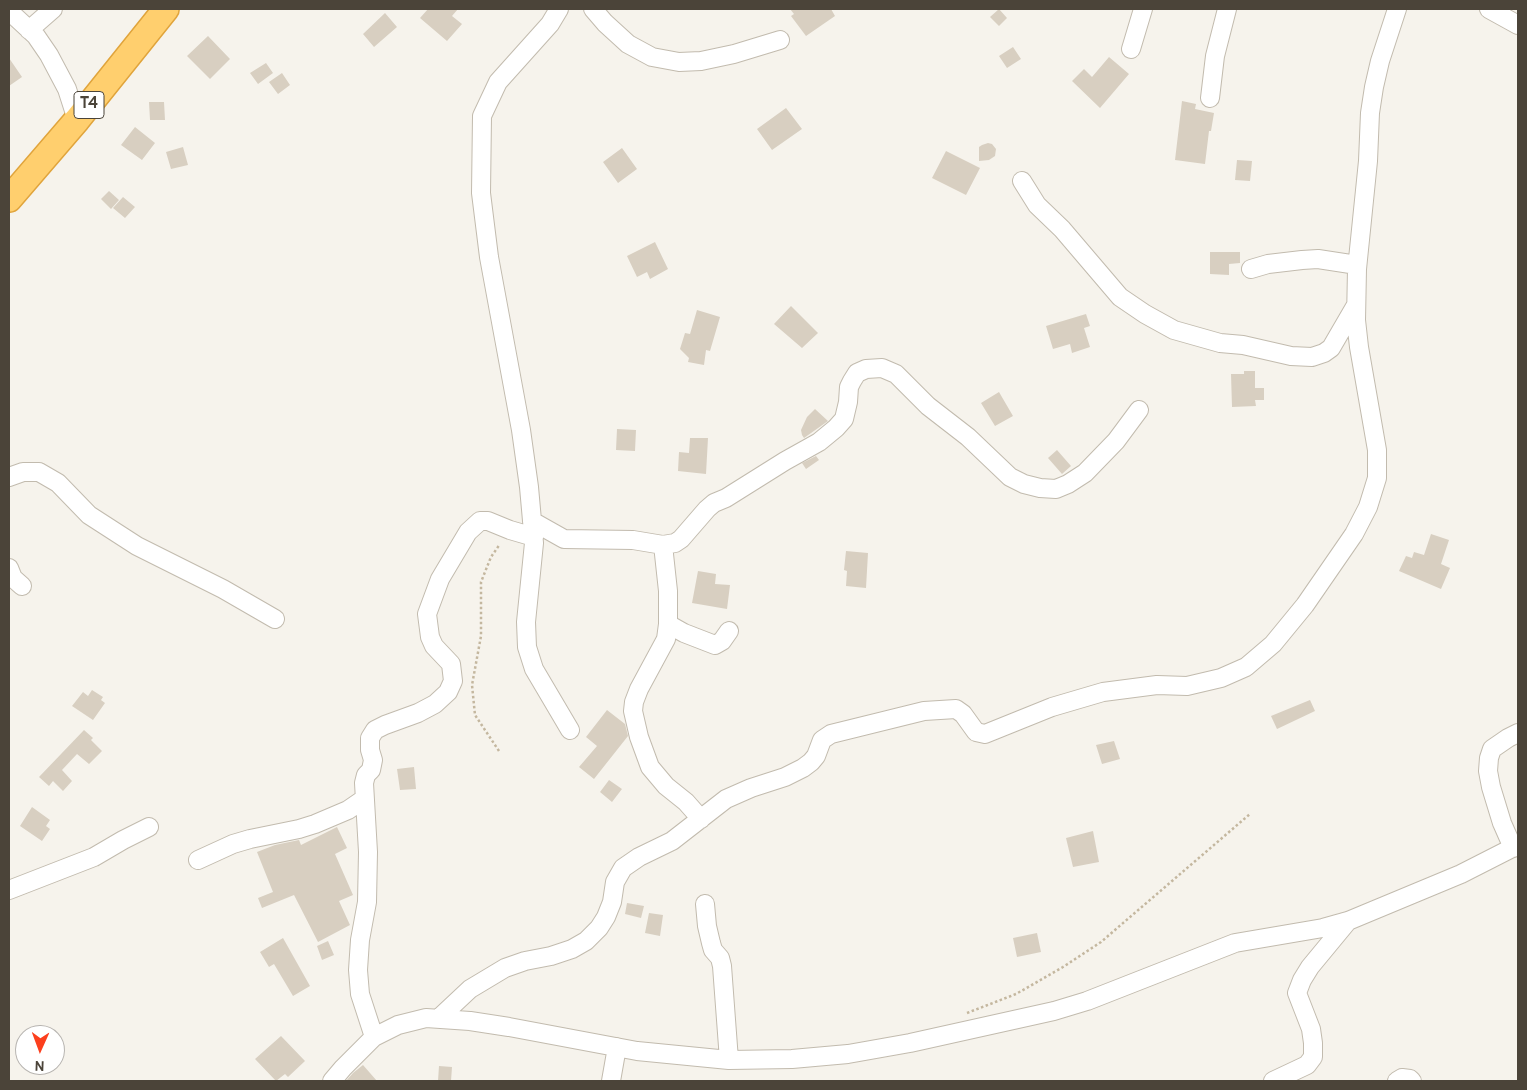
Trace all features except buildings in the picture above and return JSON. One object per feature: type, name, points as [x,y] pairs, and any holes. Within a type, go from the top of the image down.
[{"type":"highway","name":"T4","points":[[9,199],[77,120],[166,9]]},
{"type":"street","points":[[29,30],[53,9]]},
{"type":"street","points":[[559,9],[550,24],[498,82],[482,116],[480,192],[489,257],[521,430],[533,529],[526,622],[527,647],[534,669],[570,730]]},
{"type":"street","points":[[593,9],[628,44],[652,57],[679,62],[718,58],[780,40]]},
{"type":"street","points":[[1130,49],[1143,9]]},
{"type":"street","points":[[1210,98],[1215,56],[1227,9]]},
{"type":"street","points":[[438,1019],[470,989],[505,968],[572,949],[586,941],[599,928],[606,917],[612,902],[615,882],[623,868],[639,857],[672,840],[726,799],[751,788],[785,777],[803,768],[816,756],[822,740],[831,734],[924,710],[956,709],[963,714],[976,732],[986,734],[1052,707],[1103,692],[1157,684],[1187,686],[1221,678],[1246,666],[1273,644],[1305,605],[1354,534],[1368,507],[1377,478],[1377,450],[1359,347],[1356,305],[1357,265],[1366,180],[1370,113],[1374,87],[1380,61],[1397,9]]},
{"type":"street","points":[[1489,9],[1518,25]]},
{"type":"street","points":[[9,11],[36,36],[49,55],[67,89],[77,120]]},
{"type":"street","points":[[1022,181],[1037,205],[1062,229],[1120,297],[1174,330],[1220,343],[1291,356],[1312,357],[1324,354],[1331,348],[1356,305]]},
{"type":"street","points":[[1251,269],[1275,263],[1302,260],[1357,265]]},
{"type":"street","points":[[374,1037],[360,994],[358,970],[360,940],[367,902],[368,834],[364,783],[366,775],[371,770],[373,760],[370,750],[370,738],[375,730],[418,713],[434,704],[448,692],[453,680],[451,664],[434,646],[430,637],[427,614],[440,579],[461,542],[475,524],[480,521],[488,521],[510,530],[533,529],[564,538],[633,540],[663,545],[674,543],[681,539],[707,509],[714,504],[827,436],[844,419],[849,387],[857,373],[866,369],[882,368],[896,374],[928,406],[968,438],[1010,477],[1024,484],[1040,488],[1056,489],[1085,473],[1116,441],[1139,410]]},
{"type":"street","points":[[9,477],[23,472],[39,472],[58,483],[89,515],[131,542],[223,589],[275,619]]},
{"type":"street","points":[[663,545],[668,591],[666,639],[639,689],[633,710],[639,737],[650,767],[666,786],[690,806],[701,819]]},
{"type":"street","points":[[9,568],[13,578],[22,586]]},
{"type":"street","points":[[668,624],[684,633],[715,645],[722,641],[729,632]]},
{"type":"street","points":[[332,1081],[374,1037],[398,1024],[426,1018],[470,1021],[617,1047],[729,1060],[792,1059],[848,1054],[947,1035],[1087,1002],[1235,943],[1324,928],[1374,912],[1469,871],[1516,847],[1502,823],[1488,771],[1492,749],[1518,733]]},
{"type":"street","points":[[198,860],[233,844],[315,824],[348,810],[364,800]]},
{"type":"street","points":[[9,890],[94,857],[149,827]]},
{"type":"street","points":[[705,904],[711,943],[720,958],[722,966],[729,1060]]},
{"type":"street","points":[[1273,1081],[1307,1065],[1313,1057],[1311,1029],[1297,993],[1306,974],[1348,921]]},
{"type":"street","points":[[611,1081],[617,1047]]},
{"type":"street","points":[[1397,1081],[1402,1078],[1412,1081]]},
{"type":"path","points":[[499,751],[475,715],[472,686],[481,636],[482,582],[491,557],[510,530]]},
{"type":"path","points":[[965,1014],[1016,994],[1101,942],[1250,814]]}]
